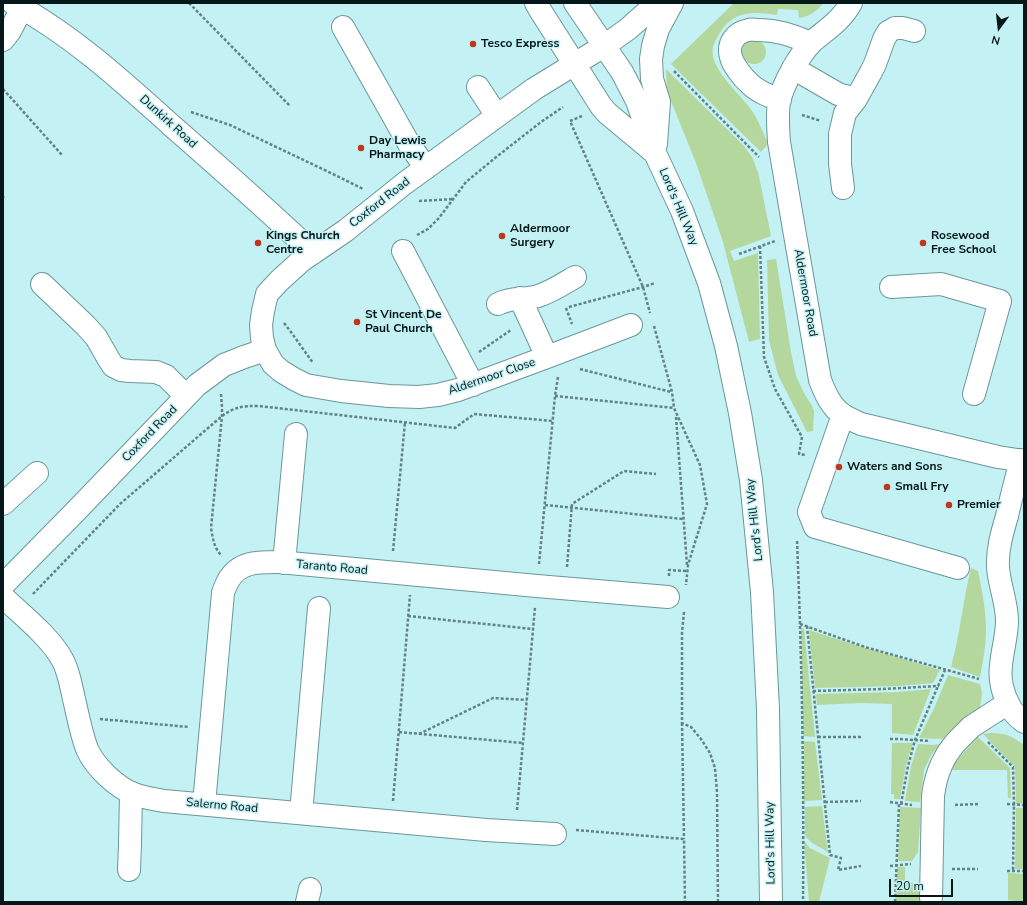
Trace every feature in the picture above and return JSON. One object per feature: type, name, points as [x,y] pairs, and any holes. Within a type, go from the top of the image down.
[{"type":"street","name":"Lord's Hill Way","points":[[536,3],[601,106],[607,113],[655,153]]},
{"type":"street","name":"Lord's Hill Way","points":[[575,3],[622,72],[637,101],[655,153],[682,211],[709,283],[726,346],[740,413],[751,480],[762,592],[768,709],[772,902]]},
{"type":"street","name":"Coxford Road","points":[[3,585],[197,385],[224,365],[265,350],[261,325],[263,311],[267,294],[279,281],[302,261],[345,231],[426,168],[534,89],[604,46],[633,25],[657,3]]},
{"type":"street","points":[[655,153],[659,102],[652,79],[651,59],[658,29],[672,3]]},
{"type":"street","name":"Aldermoor Road","points":[[852,3],[837,21],[812,43],[793,68],[786,82],[780,100],[778,116],[779,142],[820,380],[831,404],[843,415],[861,424],[998,457],[1022,461]]},
{"type":"street","points":[[3,40],[10,31],[18,6]]},
{"type":"street","name":"Dunkirk Road","points":[[18,6],[61,33],[120,78],[313,253]]},
{"type":"street","points":[[343,28],[409,144],[426,168]]},
{"type":"street","points":[[843,188],[840,164],[840,134],[845,113],[856,99],[875,64],[888,32],[896,28],[914,31]]},
{"type":"street","points":[[780,100],[766,95],[750,85],[736,67],[731,56],[730,48],[732,41],[737,34],[749,30],[765,30],[786,33],[812,43]]},
{"type":"street","points":[[793,68],[838,94],[856,99]]},
{"type":"street","points":[[478,87],[497,116]]},
{"type":"street","points":[[403,251],[473,385]]},
{"type":"street","points":[[498,304],[505,300],[543,294],[575,278]]},
{"type":"street","points":[[42,284],[85,324],[96,337],[113,366],[121,370],[156,372],[166,376],[186,396]]},
{"type":"street","points":[[891,287],[940,284],[1000,301],[974,394]]},
{"type":"street","points":[[520,298],[547,357]]},
{"type":"street","name":"Aldermoor Close","points":[[265,350],[273,364],[281,371],[306,385],[389,396],[419,397],[438,395],[473,385],[631,325]]},
{"type":"street","points":[[843,415],[808,512],[815,527],[958,568]]},
{"type":"street","points":[[284,563],[296,434]]},
{"type":"street","points":[[1022,461],[1000,543],[998,561],[999,577],[1007,616],[1006,641],[1000,673],[1008,703],[1017,716],[1024,722]]},
{"type":"street","points":[[3,504],[37,473]]},
{"type":"street","name":"Taranto Road","points":[[236,570],[243,566],[259,562],[284,563],[668,597]]},
{"type":"street","points":[[204,804],[223,593],[227,581],[236,570]]},
{"type":"street","name":"Salerno Road","points":[[10,604],[41,633],[62,658],[67,671],[83,736],[88,750],[102,771],[111,780],[131,793],[149,799],[392,822],[555,834]]},
{"type":"street","points":[[300,813],[319,608]]},
{"type":"street","points":[[931,898],[933,796],[935,782],[940,767],[947,754],[966,733],[1008,703]]},
{"type":"street","points":[[128,870],[131,793]]},
{"type":"path","points":[[189,3],[290,106]]},
{"type":"path","points":[[674,71],[760,157]]},
{"type":"path","points":[[3,89],[62,155]]},
{"type":"path","points":[[403,251],[400,244],[428,229],[439,218],[466,182],[541,122],[563,107]]},
{"type":"path","points":[[186,110],[230,125],[384,200]]},
{"type":"path","points":[[582,116],[570,121],[643,287]]},
{"type":"path","points":[[739,254],[779,239]]},
{"type":"path","points":[[760,246],[764,357],[775,389],[802,437],[799,454],[810,457]]},
{"type":"path","points":[[566,308],[583,354],[583,364],[576,372]]},
{"type":"path","points":[[580,369],[672,392]]},
{"type":"path","points":[[215,372],[219,384],[222,416],[211,528],[217,551],[236,570]]},
{"type":"path","points":[[515,832],[555,396],[557,377],[563,375]]},
{"type":"path","points":[[555,396],[674,408]]},
{"type":"path","points":[[10,604],[120,504],[232,409],[244,406],[259,406],[455,428],[474,414],[553,421]]},
{"type":"path","points":[[676,414],[688,574]]},
{"type":"path","points":[[392,822],[408,616],[401,574],[405,422]]},
{"type":"path","points":[[565,589],[572,504],[624,471],[656,474]]},
{"type":"path","points":[[545,505],[683,519]]},
{"type":"path","points":[[797,537],[804,820],[803,902]]},
{"type":"path","points":[[408,616],[533,629]]},
{"type":"path","points":[[800,624],[865,647],[983,680]]},
{"type":"path","points":[[807,626],[830,855],[841,858],[838,870],[861,866]]},
{"type":"path","points":[[901,804],[908,766],[915,740],[945,670]]},
{"type":"path","points":[[813,691],[938,686]]},
{"type":"path","points":[[418,734],[493,698],[527,700]]},
{"type":"path","points":[[98,718],[211,729]]},
{"type":"path","points":[[682,723],[685,902]]},
{"type":"path","points":[[399,732],[523,743]]},
{"type":"path","points":[[890,739],[941,742],[966,733],[1013,767],[1014,871]]},
{"type":"path","points":[[818,737],[861,737]]},
{"type":"path","points":[[825,802],[861,801]]},
{"type":"path","points":[[890,802],[899,804],[895,902]]},
{"type":"path","points":[[1007,804],[1024,805]]},
{"type":"path","points":[[555,834],[568,830],[684,839]]},
{"type":"path","points":[[890,866],[910,864]]},
{"type":"path","points":[[1007,871],[1024,872]]},
{"type":"green space","points":[[734,3],[824,3],[813,13],[799,18],[798,10],[778,9],[777,15],[755,13],[741,15],[729,22],[723,28],[715,42],[713,47],[713,55],[715,63],[750,108],[758,121],[768,144],[761,152],[671,64]]},
{"type":"green space","points":[[749,40],[759,40],[766,47],[766,57],[759,64],[749,64],[742,57],[742,47]]},
{"type":"green space","points":[[666,69],[744,146],[752,157],[758,172],[771,236],[730,251],[734,261],[758,253],[760,339],[749,342],[723,242],[696,163],[667,91]]},
{"type":"green space","points":[[776,259],[796,376],[814,411],[813,431],[807,432],[778,375],[769,340],[767,260]]},
{"type":"green space","points":[[971,568],[978,571],[985,615],[986,630],[980,677],[951,667]]},
{"type":"green space","points":[[801,628],[804,629],[815,737],[803,736]]},
{"type":"green space","points":[[809,630],[940,670],[933,683],[899,686],[815,688]]},
{"type":"green space","points":[[948,675],[980,684],[982,693],[980,708],[970,715],[969,714],[943,739],[919,738],[935,706]]},
{"type":"green space","points":[[931,689],[913,735],[892,733],[892,704],[861,703],[817,705],[816,694],[898,692]]},
{"type":"green space","points":[[991,733],[1009,736],[1024,745],[1024,803],[1016,804],[1015,767],[983,734]]},
{"type":"green space","points":[[978,737],[1010,768],[1011,798],[1008,798],[1007,770],[952,770],[956,761]]},
{"type":"green space","points":[[804,741],[815,742],[822,800],[804,801]]},
{"type":"green space","points":[[892,743],[913,743],[906,765],[900,799],[894,799],[894,794],[891,794]]},
{"type":"green space","points":[[918,744],[940,744],[931,755],[924,770],[920,802],[905,801],[911,766]]},
{"type":"green space","points":[[822,806],[828,852],[812,843],[805,836],[805,807]]},
{"type":"green space","points":[[900,807],[921,808],[918,852],[912,861],[898,861]]},
{"type":"green space","points":[[1016,808],[1024,808],[1024,869],[1015,869]]},
{"type":"green space","points":[[804,841],[810,848],[830,858],[819,902],[809,902]]},
{"type":"green space","points":[[897,867],[905,867],[905,881],[919,887],[922,893],[923,902],[895,902]]},
{"type":"green space","points":[[1008,873],[1024,874],[1024,902],[1008,900]]},
{"type":"place","name":"Tesco Express","points":[[473,44]]},
{"type":"place","name":"Day Lewis Pharmacy","points":[[361,148]]},
{"type":"place","name":"Aldermoor Surgery","points":[[502,236]]},
{"type":"place","name":"Kings Church Centre","points":[[258,243]]},
{"type":"place","name":"Rosewood Free School","points":[[923,243]]},
{"type":"place","name":"St Vincent De Paul Church","points":[[357,322]]},
{"type":"place","name":"Waters and Sons","points":[[839,467]]},
{"type":"place","name":"Small Fry","points":[[887,487]]},
{"type":"place","name":"Premier","points":[[949,505]]}]
